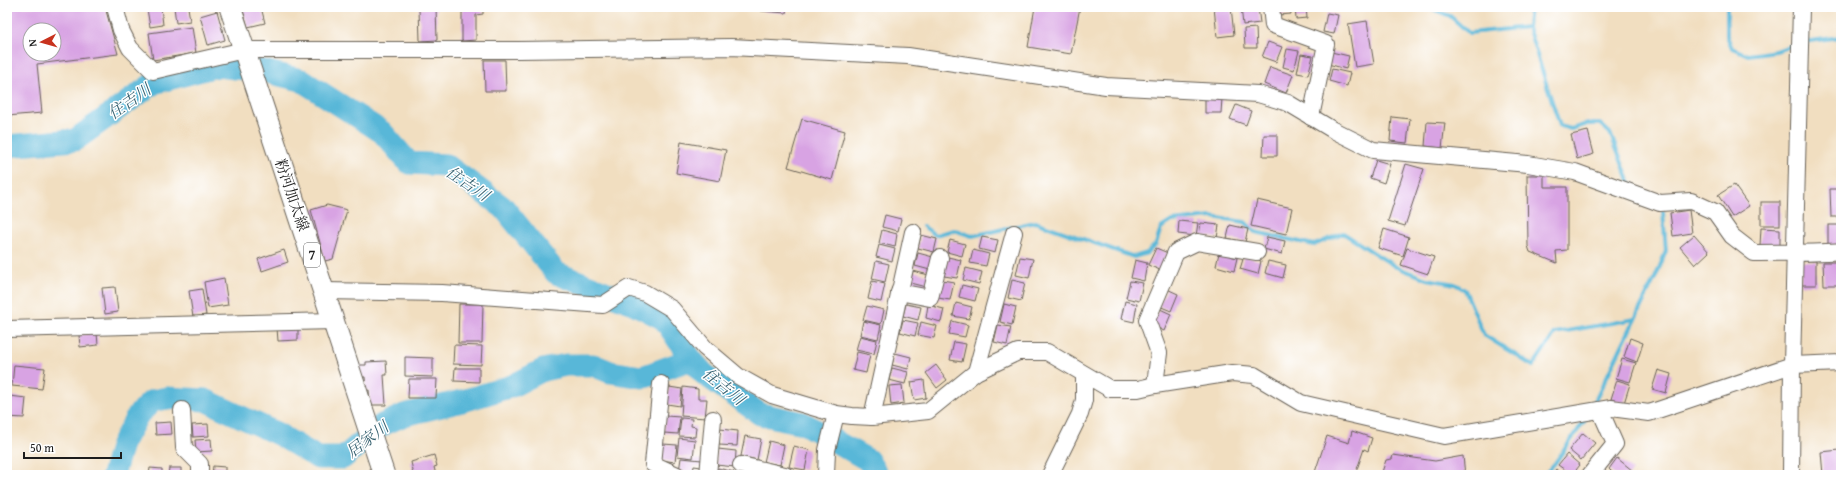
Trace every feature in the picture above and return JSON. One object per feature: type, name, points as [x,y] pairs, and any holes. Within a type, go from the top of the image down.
[{"type":"main road","name":"粉河加太線","points":[[230,7],[334,321],[369,434],[384,475]]},
{"type":"street","points":[[115,7],[121,30],[130,48],[153,71],[245,54],[731,47],[908,56],[1106,86],[1258,94],[1288,103],[1373,150],[1528,164],[1575,172],[1660,203],[1691,201],[1714,212],[1732,236],[1754,253],[1819,253],[1841,251]]},
{"type":"street","points":[[1271,7],[1273,25],[1326,44],[1311,117]]},
{"type":"street","points":[[1792,475],[1792,365],[1801,7]]},
{"type":"street","points":[[872,418],[913,232]]},
{"type":"street","points":[[976,372],[1014,233]]},
{"type":"street","points":[[1155,385],[1159,353],[1147,320],[1176,252],[1197,242],[1257,252]]},
{"type":"street","points":[[899,292],[930,298],[940,258]]},
{"type":"street","points":[[324,291],[442,293],[603,305],[629,288],[645,293],[672,309],[705,348],[738,376],[772,395],[834,421],[928,411],[976,372],[1018,352],[1047,352],[1084,376],[1110,389],[1138,389],[1232,373],[1254,375],[1301,403],[1444,436],[1611,408],[1649,413],[1792,365],[1841,363]]},
{"type":"street","points":[[7,329],[334,321]]},
{"type":"street","points":[[1050,475],[1080,414],[1084,400],[1084,376]]},
{"type":"street","points":[[662,384],[653,464],[677,475]]},
{"type":"street","points":[[182,410],[184,448],[200,464],[200,475]]},
{"type":"street","points":[[1590,475],[1615,444],[1600,410]]},
{"type":"street","points":[[708,475],[713,419]]},
{"type":"street","points":[[826,475],[827,450],[834,421]]},
{"type":"street","points":[[741,465],[785,475]]},
{"type":"building","points":[[7,7],[105,7],[118,54],[62,61],[62,22],[22,22],[22,62],[53,62],[37,64],[42,113],[7,116]]},
{"type":"building","points":[[161,7],[163,25],[150,27],[147,9]]},
{"type":"building","points":[[174,7],[188,7],[190,21],[176,23]]},
{"type":"building","points":[[242,7],[261,7],[265,23],[248,27]]},
{"type":"building","points":[[436,7],[437,40],[420,41],[419,9]]},
{"type":"building","points":[[462,7],[483,7],[483,14],[476,15],[476,40],[462,41]]},
{"type":"building","points":[[762,7],[787,7],[786,13],[761,11]]},
{"type":"building","points":[[1035,7],[1080,7],[1071,54],[1028,47]]},
{"type":"building","points":[[1214,7],[1231,7],[1234,35],[1217,37]]},
{"type":"building","points":[[1241,7],[1258,7],[1260,23],[1243,25]]},
{"type":"building","points":[[1278,7],[1290,7],[1291,14],[1279,15]]},
{"type":"building","points":[[1295,7],[1306,7],[1307,18],[1296,19]]},
{"type":"building","points":[[217,11],[225,40],[208,45],[200,16]]},
{"type":"building","points":[[1327,13],[1338,15],[1334,34],[1323,32]]},
{"type":"building","points":[[1367,21],[1374,64],[1355,67],[1348,24]]},
{"type":"building","points":[[192,27],[196,53],[153,60],[149,33]]},
{"type":"building","points":[[1256,28],[1257,48],[1245,48],[1244,29]]},
{"type":"building","points":[[1268,42],[1282,47],[1276,62],[1262,57]]},
{"type":"building","points":[[1287,49],[1299,51],[1294,70],[1283,67]]},
{"type":"building","points":[[1331,52],[1349,56],[1346,69],[1328,64]]},
{"type":"building","points":[[1301,54],[1313,56],[1308,75],[1297,73]]},
{"type":"building","points":[[484,60],[505,60],[506,91],[485,91]]},
{"type":"building","points":[[1270,67],[1293,75],[1286,93],[1264,84]]},
{"type":"building","points":[[1332,69],[1350,73],[1347,86],[1329,81]]},
{"type":"building","points":[[1205,98],[1222,98],[1221,113],[1205,113]]},
{"type":"building","points":[[1236,105],[1251,111],[1246,125],[1230,119]]},
{"type":"building","points":[[1392,117],[1410,119],[1407,143],[1390,141]]},
{"type":"building","points":[[802,119],[845,131],[832,180],[788,167]]},
{"type":"building","points":[[1427,122],[1445,123],[1442,148],[1425,146]]},
{"type":"building","points":[[1588,131],[1594,154],[1577,159],[1571,135]]},
{"type":"building","points":[[1264,135],[1277,135],[1277,156],[1263,156]]},
{"type":"building","points":[[681,142],[726,150],[720,181],[676,173]]},
{"type":"building","points":[[1376,160],[1390,164],[1384,183],[1370,178]]},
{"type":"building","points":[[1406,164],[1424,169],[1405,226],[1388,221]]},
{"type":"building","points":[[1527,175],[1544,175],[1544,187],[1567,187],[1567,250],[1556,251],[1557,263],[1530,252],[1528,246]]},
{"type":"building","points":[[1734,185],[1749,206],[1732,217],[1718,195]]},
{"type":"building","points":[[1830,189],[1841,189],[1841,217],[1831,217]]},
{"type":"building","points":[[1257,200],[1292,208],[1286,234],[1251,226]]},
{"type":"building","points":[[1761,202],[1780,202],[1780,225],[1761,225]]},
{"type":"building","points":[[327,205],[347,210],[333,259],[325,261],[311,210]]},
{"type":"building","points":[[1689,210],[1692,233],[1673,236],[1670,213]]},
{"type":"building","points":[[885,215],[901,219],[898,231],[882,227]]},
{"type":"building","points":[[1179,221],[1198,223],[1196,236],[1178,234]]},
{"type":"building","points":[[1201,223],[1219,225],[1217,238],[1199,235]]},
{"type":"building","points":[[1230,225],[1248,229],[1245,242],[1227,238]]},
{"type":"building","points":[[1828,225],[1841,225],[1841,245],[1828,245]]},
{"type":"building","points":[[1761,228],[1780,229],[1780,245],[1760,245]]},
{"type":"building","points":[[1384,229],[1409,237],[1403,256],[1378,248]]},
{"type":"building","points":[[882,230],[897,234],[895,247],[879,243]]},
{"type":"building","points":[[921,235],[937,239],[934,252],[918,248]]},
{"type":"building","points":[[1694,235],[1709,252],[1695,265],[1680,247]]},
{"type":"building","points":[[982,237],[998,240],[995,253],[979,249]]},
{"type":"building","points":[[1267,237],[1285,241],[1282,254],[1264,249]]},
{"type":"building","points":[[950,240],[965,244],[962,256],[947,252]]},
{"type":"building","points":[[879,245],[895,249],[892,261],[876,257]]},
{"type":"building","points":[[1156,248],[1168,253],[1160,270],[1148,265]]},
{"type":"building","points":[[1407,248],[1434,257],[1428,274],[1401,265]]},
{"type":"building","points":[[284,250],[288,262],[262,271],[258,259]]},
{"type":"building","points":[[973,250],[989,254],[986,266],[970,263]]},
{"type":"building","points":[[918,253],[933,257],[930,270],[915,266]]},
{"type":"building","points":[[1219,253],[1237,258],[1234,271],[1216,266]]},
{"type":"building","points":[[1244,256],[1261,261],[1258,274],[1240,269]]},
{"type":"building","points":[[948,257],[961,260],[957,278],[944,276]]},
{"type":"building","points":[[1020,257],[1033,259],[1029,278],[1016,275]]},
{"type":"building","points":[[1135,260],[1147,263],[1144,281],[1131,278]]},
{"type":"building","points":[[876,261],[889,264],[885,282],[872,279]]},
{"type":"building","points":[[1268,261],[1286,265],[1283,278],[1265,273]]},
{"type":"building","points":[[1801,261],[1816,261],[1816,285],[1801,285]]},
{"type":"building","points":[[1823,262],[1841,262],[1841,285],[1824,285]]},
{"type":"building","points":[[966,268],[982,272],[979,284],[963,280]]},
{"type":"building","points":[[913,271],[929,275],[926,287],[910,283]]},
{"type":"building","points":[[224,278],[228,305],[208,308],[204,282]]},
{"type":"building","points":[[942,280],[954,282],[950,300],[938,298]]},
{"type":"building","points":[[1012,280],[1025,283],[1021,301],[1008,298]]},
{"type":"building","points":[[872,281],[885,284],[881,302],[868,299]]},
{"type":"building","points":[[1130,281],[1143,283],[1139,301],[1126,298]]},
{"type":"building","points":[[962,285],[978,289],[975,301],[959,297]]},
{"type":"building","points":[[115,287],[118,312],[105,314],[102,288]]},
{"type":"building","points":[[202,289],[206,315],[193,317],[189,291]]},
{"type":"building","points":[[1167,289],[1178,294],[1171,311],[1159,306]]},
{"type":"building","points":[[1125,301],[1137,304],[1134,322],[1121,319]]},
{"type":"building","points":[[956,303],[972,307],[969,319],[953,316]]},
{"type":"building","points":[[459,304],[483,304],[482,343],[458,343]]},
{"type":"building","points":[[906,304],[921,307],[918,320],[903,316]]},
{"type":"building","points":[[1004,304],[1016,307],[1012,325],[1000,322]]},
{"type":"building","points":[[928,305],[944,309],[941,322],[926,318]]},
{"type":"building","points":[[867,306],[884,310],[881,324],[863,320]]},
{"type":"building","points":[[1160,309],[1171,314],[1164,331],[1152,325]]},
{"type":"building","points":[[903,320],[918,323],[915,336],[900,332]]},
{"type":"building","points":[[863,321],[881,325],[878,339],[860,335]]},
{"type":"building","points":[[952,321],[968,325],[965,337],[949,334]]},
{"type":"building","points":[[921,322],[937,326],[934,338],[918,335]]},
{"type":"building","points":[[998,325],[1011,327],[1007,345],[994,342]]},
{"type":"building","points":[[277,328],[298,328],[298,340],[278,341]]},
{"type":"building","points":[[97,333],[98,345],[80,347],[79,335]]},
{"type":"building","points":[[860,336],[877,340],[874,354],[856,350]]},
{"type":"building","points":[[1630,338],[1643,343],[1637,362],[1624,357]]},
{"type":"building","points":[[954,342],[966,344],[962,362],[950,360]]},
{"type":"building","points":[[454,345],[482,346],[481,365],[453,364]]},
{"type":"building","points":[[857,352],[870,355],[866,373],[853,370]]},
{"type":"building","points":[[895,353],[911,357],[908,369],[892,365]]},
{"type":"building","points":[[405,357],[433,358],[433,377],[405,376]]},
{"type":"building","points":[[1622,359],[1636,363],[1630,382],[1616,378]]},
{"type":"building","points":[[386,361],[387,375],[384,375],[386,405],[370,405],[369,390],[366,391],[365,377],[362,377],[359,365],[366,365],[366,362]]},
{"type":"building","points":[[14,365],[45,368],[42,389],[12,386]]},
{"type":"building","points":[[936,365],[947,380],[937,388],[926,373]]},
{"type":"building","points":[[455,368],[479,368],[479,382],[454,381]]},
{"type":"building","points":[[892,368],[908,372],[905,384],[889,380]]},
{"type":"building","points":[[1658,370],[1671,374],[1666,393],[1652,389]]},
{"type":"building","points":[[409,379],[437,379],[436,398],[408,398]]},
{"type":"building","points":[[924,380],[926,398],[914,400],[911,382]]},
{"type":"building","points":[[1617,380],[1630,384],[1624,403],[1611,399]]},
{"type":"building","points":[[902,385],[904,403],[891,405],[889,386]]},
{"type":"building","points":[[669,387],[682,389],[680,406],[667,404]]},
{"type":"building","points":[[683,387],[698,389],[698,399],[707,399],[705,418],[681,416]]},
{"type":"building","points":[[10,396],[26,398],[24,418],[7,417]]},
{"type":"building","points":[[666,416],[680,417],[678,434],[664,433]]},
{"type":"building","points":[[681,418],[692,419],[691,426],[696,427],[695,437],[679,436]]},
{"type":"building","points":[[171,422],[172,434],[156,435],[155,423]]},
{"type":"building","points":[[208,424],[209,436],[193,437],[192,425]]},
{"type":"building","points":[[720,429],[738,431],[737,446],[719,445]]},
{"type":"building","points":[[1352,431],[1372,438],[1368,451],[1364,449],[1355,475],[1314,475],[1327,436],[1349,443]]},
{"type":"building","points":[[1583,433],[1595,443],[1581,460],[1569,450]]},
{"type":"building","points":[[745,436],[761,439],[757,460],[741,456]]},
{"type":"building","points":[[679,438],[695,440],[693,458],[677,456]]},
{"type":"building","points":[[211,439],[212,451],[196,452],[195,440]]},
{"type":"building","points":[[769,441],[784,445],[780,465],[764,462]]},
{"type":"building","points":[[663,444],[677,445],[675,462],[661,460]]},
{"type":"building","points":[[794,446],[809,450],[805,470],[789,467]]},
{"type":"building","points":[[718,449],[736,451],[735,467],[716,465]]},
{"type":"building","points":[[1840,450],[1841,474],[1823,475],[1821,452]]},
{"type":"building","points":[[1567,454],[1580,465],[1572,475],[1558,465]]},
{"type":"building","points":[[434,455],[437,466],[434,467],[436,475],[410,475],[413,471],[411,462]]},
{"type":"building","points":[[1393,455],[1435,461],[1463,456],[1465,475],[1381,475],[1386,460],[1392,459]]},
{"type":"building","points":[[681,458],[702,460],[701,467],[694,466],[693,472],[679,471]]},
{"type":"building","points":[[1617,458],[1633,471],[1629,475],[1615,475],[1609,469]]},
{"type":"building","points":[[213,466],[225,467],[225,475],[212,475]]},
{"type":"building","points":[[150,468],[162,469],[162,475],[149,475]]},
{"type":"building","points":[[169,468],[181,468],[181,475],[168,475]]},
{"type":"building","points":[[718,468],[734,472],[733,475],[717,475]]},
{"type":"building","points":[[1556,469],[1563,475],[1551,475]]},
{"type":"waterway","points":[[1427,7],[1450,16],[1469,33],[1528,27]]},
{"type":"waterway","points":[[1530,7],[1528,27],[1560,126],[1571,129],[1587,124],[1600,124],[1610,133],[1630,183],[1635,186]]},
{"type":"waterway","points":[[1727,7],[1727,36],[1732,48],[1748,55],[1776,51],[1796,44]]},
{"type":"waterway","points":[[1803,42],[1841,37]]},
{"type":"waterway","name":"住吉川","points":[[7,146],[75,140],[154,83],[217,66],[263,71],[301,80],[382,132],[409,163],[446,165],[504,208],[556,273],[633,303],[664,319],[691,359],[704,374],[760,414],[803,423],[868,460],[877,475]]},
{"type":"waterway","points":[[1594,403],[1656,276],[1666,251],[1663,212]]},
{"type":"waterway","points":[[923,226],[935,235],[954,230],[972,236],[1035,222],[1134,257],[1147,253],[1156,244],[1161,228],[1172,221],[1212,217],[1245,222],[1255,232],[1314,245],[1343,233],[1396,267],[1427,279],[1455,284],[1465,290],[1484,335],[1533,366],[1555,333],[1635,319]]},
{"type":"waterway","name":"居家川","points":[[113,475],[122,444],[138,415],[152,401],[167,398],[205,400],[278,434],[318,458],[343,458],[382,425],[404,415],[466,400],[512,386],[543,370],[566,365],[593,365],[610,372],[642,377],[691,359]]},
{"type":"waterway","points":[[1544,475],[1555,463],[1585,420]]}]
